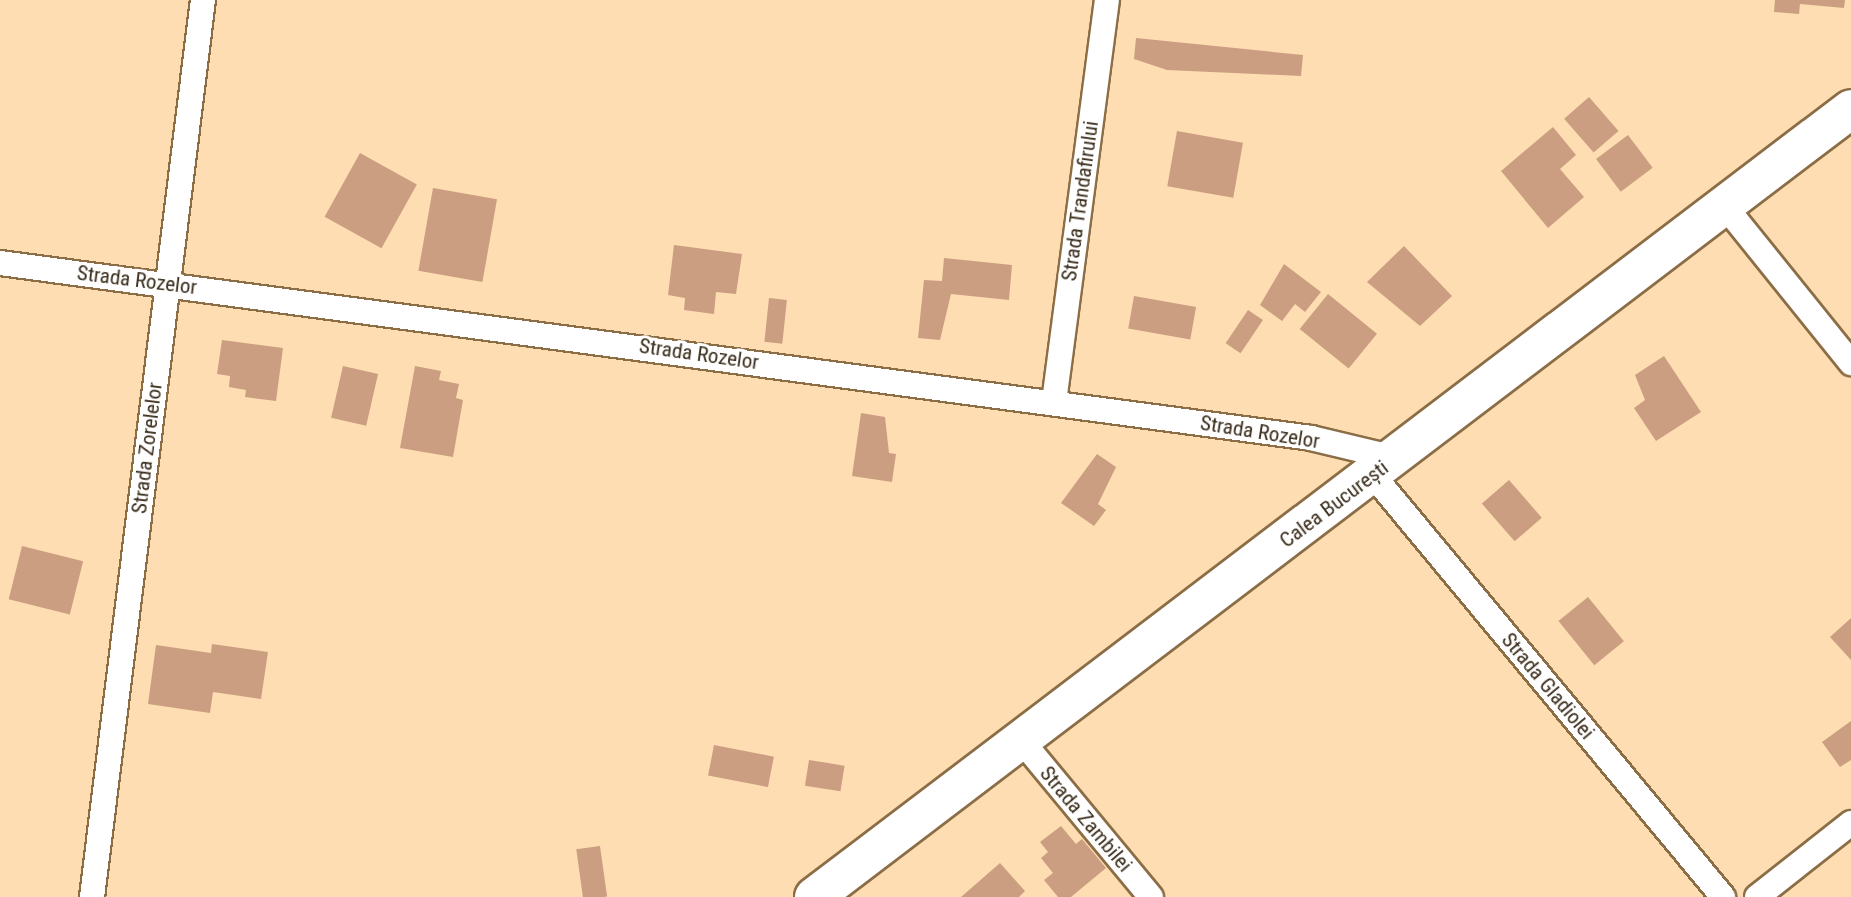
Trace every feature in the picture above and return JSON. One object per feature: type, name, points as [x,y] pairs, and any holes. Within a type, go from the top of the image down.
[{"type":"main road","name":"Calea București","points":[[814,897],[1851,109]]},
{"type":"street","name":"Strada Zorelelor","points":[[92,897],[204,0]]},
{"type":"street","name":"Strada Trandafirului","points":[[1054,402],[1107,0]]},
{"type":"street","points":[[1724,205],[1851,363]]},
{"type":"street","name":"Strada Rozelor","points":[[0,263],[167,283],[1311,438],[1384,466]]},
{"type":"street","name":"Strada Gladiolei","points":[[1384,466],[1723,897]]},
{"type":"street","name":"Strada Zambilei","points":[[1021,740],[1151,897]]},
{"type":"street","points":[[1757,897],[1851,823]]},
{"type":"building","points":[[1775,0],[1845,0],[1844,8],[1800,4],[1799,14],[1774,12]]},
{"type":"building","points":[[1136,38],[1303,55],[1301,76],[1167,70],[1134,59]]},
{"type":"building","points":[[1589,97],[1619,131],[1594,153],[1564,119]]},
{"type":"building","points":[[1553,127],[1576,155],[1560,169],[1584,197],[1548,228],[1501,171]]},
{"type":"building","points":[[1177,131],[1243,143],[1233,198],[1167,186]]},
{"type":"building","points":[[1628,135],[1653,168],[1621,192],[1596,159]]},
{"type":"building","points":[[360,153],[417,185],[381,248],[325,217]]},
{"type":"building","points":[[433,188],[497,199],[482,282],[418,271]]},
{"type":"building","points":[[674,245],[742,254],[736,294],[716,292],[714,314],[684,310],[685,298],[668,295]]},
{"type":"building","points":[[1404,246],[1452,296],[1420,326],[1367,282]]},
{"type":"building","points":[[944,258],[1012,265],[1009,300],[951,294],[940,340],[918,338],[924,280],[942,281]]},
{"type":"building","points":[[1284,264],[1321,292],[1305,312],[1295,304],[1282,321],[1260,305]]},
{"type":"building","points":[[1328,294],[1377,334],[1349,369],[1300,329]]},
{"type":"building","points":[[1134,296],[1196,307],[1190,339],[1128,328]]},
{"type":"building","points":[[769,298],[787,300],[782,344],[764,342]]},
{"type":"building","points":[[1248,310],[1263,320],[1241,353],[1226,343]]},
{"type":"building","points":[[222,340],[283,348],[276,401],[245,397],[246,390],[229,387],[230,376],[217,374]]},
{"type":"building","points":[[1664,356],[1701,412],[1656,441],[1634,408],[1645,400],[1635,375]]},
{"type":"building","points":[[343,366],[378,374],[366,426],[331,418]]},
{"type":"building","points":[[415,366],[441,371],[439,380],[459,384],[456,398],[463,400],[453,457],[400,448]]},
{"type":"building","points":[[861,413],[885,417],[889,453],[896,454],[892,482],[852,476]]},
{"type":"building","points":[[1097,454],[1116,467],[1098,504],[1106,510],[1094,526],[1061,503]]},
{"type":"building","points":[[1509,480],[1542,518],[1515,541],[1482,504]]},
{"type":"building","points":[[22,546],[83,561],[70,615],[9,599]]},
{"type":"building","points":[[1588,597],[1624,641],[1594,665],[1558,621]]},
{"type":"building","points":[[1851,618],[1851,660],[1830,637]]},
{"type":"building","points":[[212,644],[268,652],[261,699],[213,692],[210,713],[148,704],[156,645],[211,653]]},
{"type":"building","points":[[1851,721],[1851,760],[1840,767],[1822,742]]},
{"type":"building","points":[[714,745],[774,757],[768,787],[708,775]]},
{"type":"building","points":[[809,760],[845,766],[840,791],[805,786]]},
{"type":"building","points":[[1061,826],[1076,844],[1082,839],[1106,868],[1071,897],[1058,897],[1044,880],[1053,873],[1041,858],[1048,852],[1040,842]]},
{"type":"building","points":[[600,846],[607,897],[583,897],[576,849]]},
{"type":"building","points":[[1000,863],[1025,891],[1019,897],[961,897]]}]
